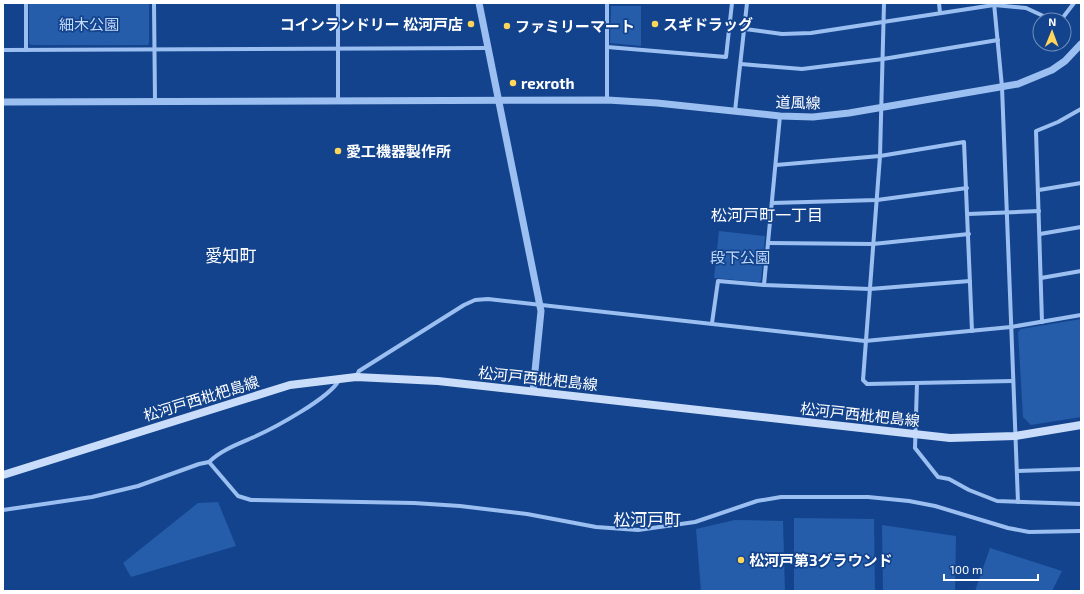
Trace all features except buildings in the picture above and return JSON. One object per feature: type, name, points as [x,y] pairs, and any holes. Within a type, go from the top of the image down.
[{"type":"main road","name":"松河戸西枇杷島線","points":[[3,475],[290,385],[356,377],[431,380],[950,438],[1015,436],[1081,425]]},
{"type":"street","points":[[26,3],[26,50]]},
{"type":"street","points":[[154,3],[155,101]]},
{"type":"street","points":[[338,3],[338,101]]},
{"type":"street","points":[[480,3],[541,311],[533,391]]},
{"type":"street","points":[[607,3],[607,100]]},
{"type":"street","points":[[607,47],[726,57],[732,3]]},
{"type":"street","points":[[735,111],[748,3]]},
{"type":"street","points":[[884,3],[880,156],[863,380],[867,384],[1013,381]]},
{"type":"street","points":[[939,3],[940,13]]},
{"type":"street","points":[[1067,12],[1074,3]]},
{"type":"street","points":[[745,29],[796,34],[994,4],[1026,8],[1035,12]]},
{"type":"street","points":[[994,4],[1002,87],[1018,502]]},
{"type":"street","points":[[741,64],[802,69],[883,59],[998,40]]},
{"type":"street","name":"道風線","points":[[3,102],[607,100],[657,103],[780,116],[813,117],[1002,87],[1035,78],[1052,70],[1065,61],[1081,45]]},
{"type":"street","points":[[3,50],[488,48]]},
{"type":"street","points":[[1042,322],[1036,131],[1058,122],[1081,109]]},
{"type":"street","points":[[764,285],[780,116]]},
{"type":"street","points":[[776,165],[880,156],[964,142],[972,331]]},
{"type":"street","points":[[1039,190],[1081,183]]},
{"type":"street","points":[[772,203],[877,200],[967,188]]},
{"type":"street","points":[[968,214],[1039,211]]},
{"type":"street","points":[[1040,234],[1081,227]]},
{"type":"street","points":[[768,243],[873,244],[968,234]]},
{"type":"street","points":[[1041,278],[1081,271]]},
{"type":"street","points":[[712,323],[718,281],[764,285],[870,289],[970,281]]},
{"type":"street","points":[[356,377],[359,371],[464,304],[475,300],[488,299],[540,304],[865,341],[1011,327],[1081,315]]},
{"type":"street","points":[[3,510],[92,497],[138,486],[199,464],[209,462],[216,454],[269,430],[310,405],[336,387],[339,379]]},
{"type":"street","points":[[917,383],[915,448],[938,477],[950,479],[969,490],[997,501],[1081,504]]},
{"type":"street","points":[[209,462],[238,496],[251,500],[414,503],[460,506],[527,514],[620,530],[664,527],[695,522],[757,501],[781,497],[814,496],[868,497],[902,500],[935,506],[1008,528],[1029,532],[1081,531]]},
{"type":"street","points":[[1017,471],[1081,469]]},
{"type":"green space","name":"細木公園","points":[[29,3],[149,3],[149,43],[148,45],[31,45],[29,43]]},
{"type":"green space","points":[[611,6],[641,6],[641,46],[610,43]]},
{"type":"green space","name":"段下公園","points":[[719,231],[765,236],[761,280],[759,282],[714,278]]},
{"type":"green space","points":[[1081,319],[1081,417],[1031,425],[1023,417],[1018,332],[1021,329]]},
{"type":"green space","points":[[218,502],[236,546],[131,577],[123,563],[198,503]]},
{"type":"green space","points":[[794,518],[874,519],[875,591],[794,591]]},
{"type":"green space","name":"松河戸第3グラウンド","points":[[735,520],[783,521],[785,591],[701,591],[696,529]]},
{"type":"green space","points":[[882,525],[956,536],[955,591],[883,591]]},
{"type":"green space","points":[[990,548],[1062,571],[1052,591],[975,591]]},
{"type":"place","name":"コインランドリー 松河戸店","points":[[471,24]]},
{"type":"place","name":"スギドラッグ","points":[[655,24]]},
{"type":"place","name":"ファミリーマート","points":[[507,26]]},
{"type":"place","name":"rexroth","points":[[513,83]]},
{"type":"place","name":"愛工機器製作所","points":[[338,151]]},
{"type":"place","name":"松河戸第3グラウンド","points":[[741,560]]},
{"type":"district","name":"松河戸町一丁目","points":[[767,214]]},
{"type":"district","name":"愛知町","points":[[231,255]]},
{"type":"district","name":"松河戸町","points":[[647,519]]}]
